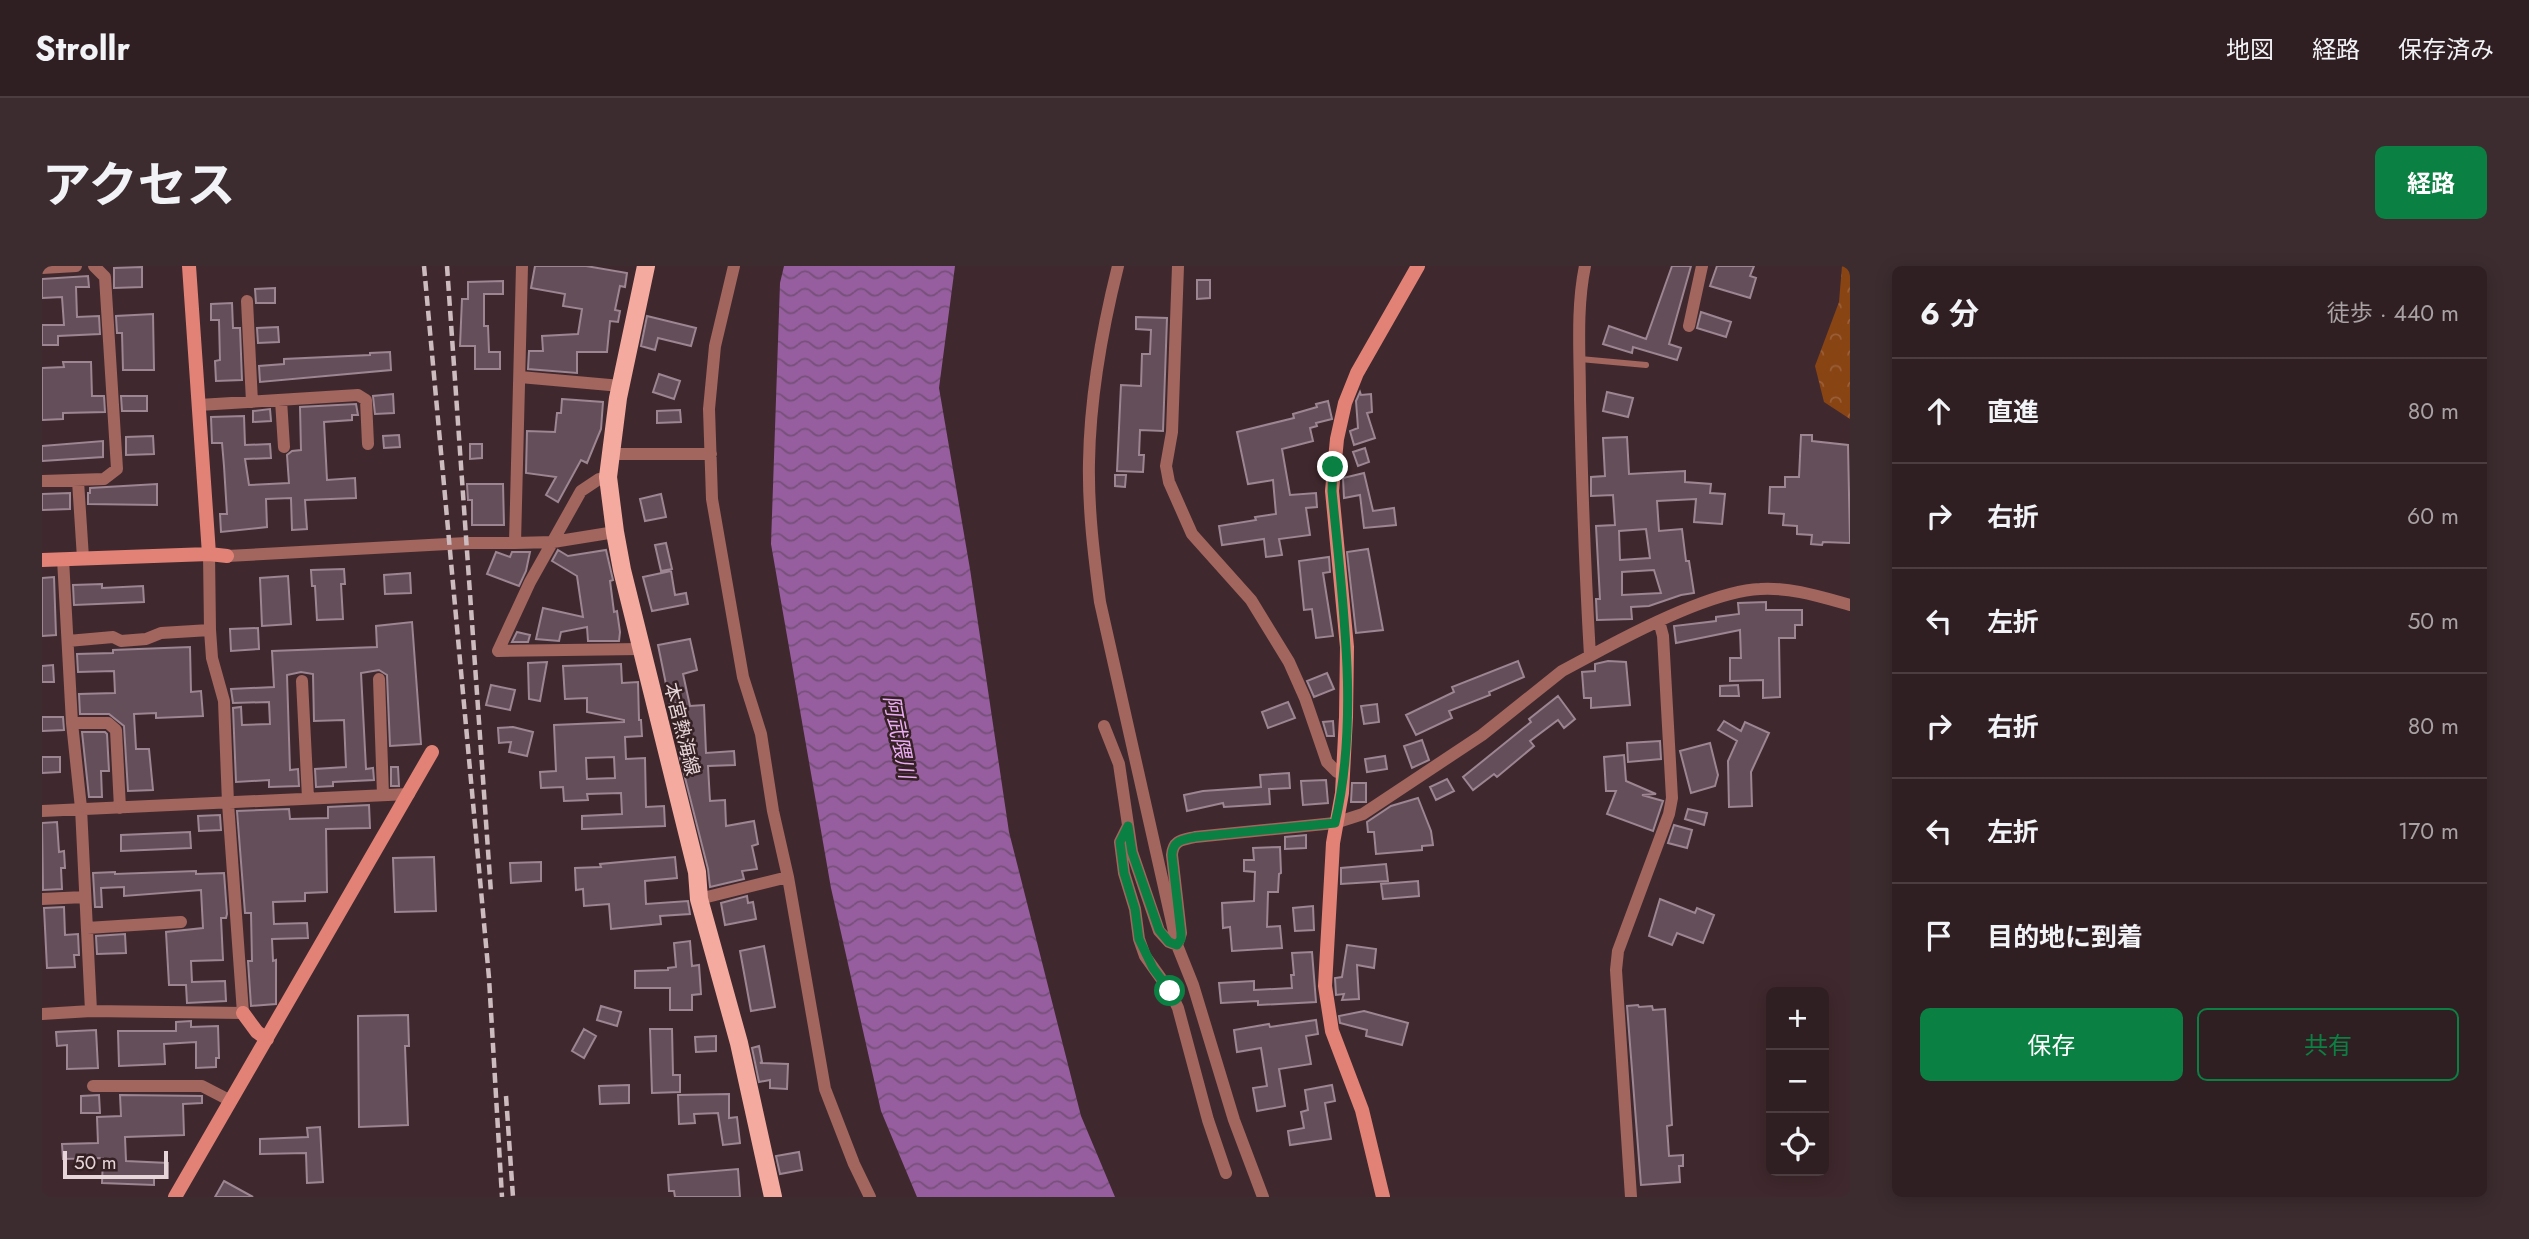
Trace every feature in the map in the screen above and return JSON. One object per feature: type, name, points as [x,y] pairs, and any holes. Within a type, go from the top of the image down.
[{"type":"main road","name":"本宮熱海線","points":[[646,266],[621,386],[608,477],[615,532],[640,649],[697,872],[699,899],[739,1043],[773,1197]]},
{"type":"street","points":[[42,268],[76,266]]},
{"type":"street","points":[[42,481],[104,479],[117,469],[105,277],[94,266]]},
{"type":"street","points":[[189,266],[209,554],[210,631],[212,657],[224,701],[228,803],[243,1013],[257,1032],[267,1039]]},
{"type":"street","points":[[515,543],[522,266]]},
{"type":"street","points":[[734,266],[715,346],[709,409],[712,499],[743,677],[761,734],[825,1089],[870,1197]]},
{"type":"street","points":[[1118,266],[1110,297],[1093,405],[1089,463],[1093,548],[1100,601],[1177,945],[1234,1120],[1264,1197]]},
{"type":"street","points":[[1178,266],[1172,432],[1166,466],[1169,482],[1192,534],[1251,600],[1275,638],[1305,698],[1327,762],[1338,772],[1343,771]]},
{"type":"street","points":[[1383,1197],[1362,1110],[1332,1031],[1327,1003],[1326,944],[1335,823],[1342,793],[1346,647],[1332,491],[1333,467],[1345,403],[1357,373],[1419,266]]},
{"type":"street","points":[[1585,266],[1581,291],[1580,359],[1583,515],[1590,656]]},
{"type":"street","points":[[1689,326],[1702,266]]},
{"type":"street","points":[[247,301],[252,402]]},
{"type":"street","points":[[520,377],[621,386]]},
{"type":"street","points":[[199,405],[358,394],[366,400],[368,444]]},
{"type":"street","points":[[281,400],[284,447]]},
{"type":"street","points":[[612,454],[711,454]]},
{"type":"street","points":[[608,477],[599,479],[581,491],[530,582],[498,651],[640,649]]},
{"type":"street","points":[[78,481],[83,558]]},
{"type":"street","points":[[42,560],[227,555],[457,543],[553,542],[615,532]]},
{"type":"street","points":[[63,559],[72,723],[81,808],[91,1011]]},
{"type":"street","points":[[1177,945],[1181,933],[1172,855],[1172,847],[1177,841],[1335,823],[1363,814],[1482,734],[1562,671],[1659,621],[1718,598],[1759,589],[1791,590],[1850,605]]},
{"type":"street","points":[[1631,1197],[1616,970],[1619,951],[1669,814],[1672,798],[1663,636],[1659,621]]},
{"type":"street","points":[[68,641],[113,637],[121,641],[146,639],[161,633],[210,631]]},
{"type":"street","points":[[379,679],[383,795]]},
{"type":"street","points":[[302,681],[308,797]]},
{"type":"street","points":[[72,723],[108,723],[116,730],[120,808]]},
{"type":"street","points":[[1104,726],[1119,764],[1132,852],[1159,930],[1169,942],[1177,945]]},
{"type":"street","points":[[175,1197],[432,752]]},
{"type":"street","points":[[42,811],[409,794]]},
{"type":"street","points":[[1128,826],[1120,842],[1139,939],[1149,962],[1170,991],[1178,1008],[1208,1120],[1226,1173]]},
{"type":"street","points":[[699,899],[788,877]]},
{"type":"street","points":[[42,899],[85,897]]},
{"type":"street","points":[[87,928],[181,922]]},
{"type":"street","points":[[42,1014],[91,1011],[243,1013]]},
{"type":"street","points":[[93,1086],[202,1086],[231,1101]]},
{"type":"lane","points":[[1580,359],[1646,365]]},
{"type":"green space","points":[[1842,266],[1850,266],[1850,419],[1824,402],[1815,366],[1839,302]]},
{"type":"water","name":"阿武隈川","points":[[784,266],[955,266],[939,388],[970,569],[1009,832],[1081,1116],[1115,1197],[917,1197],[881,1111],[831,888],[771,544],[780,283]]},
{"type":"building","points":[[535,266],[586,266],[627,273],[625,287],[620,286],[615,310],[620,311],[618,322],[610,321],[607,352],[577,352],[577,373],[528,369],[529,351],[543,351],[542,336],[578,334],[582,309],[563,306],[565,294],[531,288]]},
{"type":"building","points":[[1672,266],[1691,266],[1669,344],[1681,348],[1677,360],[1633,347],[1632,353],[1603,344],[1609,326],[1646,339]]},
{"type":"building","points":[[1717,266],[1754,266],[1750,276],[1756,278],[1750,298],[1710,286]]},
{"type":"building","points":[[142,267],[142,287],[114,288],[114,268]]},
{"type":"building","points":[[88,276],[89,287],[76,287],[77,317],[99,316],[100,334],[58,336],[58,345],[42,345],[42,325],[64,325],[62,297],[42,298],[42,279]]},
{"type":"building","points":[[1197,280],[1210,280],[1210,298],[1197,299]]},
{"type":"building","points":[[503,281],[503,294],[484,294],[484,326],[488,326],[489,352],[500,352],[500,369],[475,369],[475,346],[460,346],[462,299],[468,299],[468,282]]},
{"type":"building","points":[[275,288],[275,303],[256,303],[255,289]]},
{"type":"building","points":[[232,303],[233,328],[240,328],[242,380],[216,381],[215,361],[220,360],[219,320],[211,320],[211,304]]},
{"type":"building","points":[[1701,312],[1731,322],[1726,337],[1697,328]]},
{"type":"building","points":[[153,314],[154,370],[123,370],[122,333],[117,333],[116,316]]},
{"type":"building","points":[[647,316],[696,328],[691,346],[658,338],[655,350],[641,346]]},
{"type":"building","points":[[1136,317],[1167,318],[1163,431],[1140,430],[1139,455],[1144,455],[1143,472],[1117,471],[1121,385],[1141,386],[1142,354],[1150,354],[1151,330],[1136,329]]},
{"type":"building","points":[[278,327],[279,342],[258,343],[257,328]]},
{"type":"building","points":[[390,352],[391,370],[260,382],[259,366],[284,364],[284,359]]},
{"type":"building","points":[[63,362],[91,362],[92,396],[104,396],[105,412],[63,413],[63,419],[42,420],[42,368],[64,367]]},
{"type":"building","points":[[659,374],[680,381],[674,399],[653,392]]},
{"type":"building","points":[[1360,392],[1361,395],[1371,394],[1372,412],[1367,413],[1375,438],[1354,445],[1350,431],[1358,428],[1356,401]]},
{"type":"building","points":[[1607,392],[1633,398],[1628,417],[1603,411]]},
{"type":"building","points":[[393,394],[394,413],[375,414],[373,396]]},
{"type":"building","points":[[121,396],[147,396],[147,411],[122,411]]},
{"type":"building","points":[[562,399],[603,402],[601,429],[587,463],[581,460],[558,502],[546,495],[556,477],[526,473],[527,431],[555,432]]},
{"type":"building","points":[[1328,401],[1332,419],[1316,423],[1317,426],[1310,428],[1313,441],[1282,449],[1290,495],[1316,493],[1317,507],[1306,508],[1310,535],[1279,539],[1282,555],[1266,557],[1264,539],[1222,545],[1219,526],[1276,514],[1273,480],[1248,484],[1237,432],[1294,418],[1293,414]]},
{"type":"building","points":[[356,404],[358,415],[352,415],[352,420],[324,422],[327,480],[355,478],[356,498],[305,500],[307,529],[292,530],[291,498],[266,499],[267,527],[221,532],[220,514],[227,514],[222,443],[212,443],[211,417],[244,416],[245,445],[270,444],[271,458],[245,459],[249,485],[289,483],[287,455],[301,450],[300,407]]},
{"type":"building","points":[[270,409],[271,421],[253,422],[253,411]]},
{"type":"building","points":[[680,410],[681,422],[657,423],[657,411]]},
{"type":"building","points":[[399,435],[400,447],[384,448],[383,436]]},
{"type":"building","points":[[1801,435],[1812,435],[1812,441],[1848,445],[1850,543],[1811,544],[1812,535],[1797,534],[1797,526],[1783,525],[1784,514],[1769,513],[1770,487],[1785,487],[1785,477],[1799,477]]},
{"type":"building","points":[[153,436],[154,454],[126,455],[126,437]]},
{"type":"building","points":[[1627,437],[1629,474],[1685,471],[1685,482],[1711,484],[1710,493],[1725,494],[1722,524],[1694,522],[1696,499],[1657,501],[1659,531],[1682,529],[1694,593],[1649,606],[1631,607],[1632,619],[1597,620],[1596,599],[1600,599],[1596,526],[1615,525],[1613,495],[1591,496],[1591,477],[1605,476],[1603,438]],"holes":[[[1646,529],[1650,558],[1620,560],[1619,531]],[[1654,570],[1661,593],[1622,595],[1622,572]]]},
{"type":"building","points":[[103,441],[103,457],[42,461],[42,446]]},
{"type":"building","points":[[470,444],[482,444],[482,458],[470,459]]},
{"type":"building","points":[[1365,448],[1369,462],[1358,466],[1353,452]]},
{"type":"building","points":[[1364,473],[1373,511],[1394,508],[1396,525],[1364,528],[1360,495],[1344,498],[1343,478]]},
{"type":"building","points":[[1115,475],[1126,475],[1125,487],[1115,486]]},
{"type":"building","points":[[157,484],[157,505],[88,504],[90,488]]},
{"type":"building","points":[[467,484],[503,484],[504,525],[472,525],[472,500],[468,500]]},
{"type":"building","points":[[70,493],[70,509],[42,510],[42,494]]},
{"type":"building","points":[[661,494],[666,517],[645,521],[640,499]]},
{"type":"building","points":[[666,543],[672,569],[661,571],[655,545]]},
{"type":"building","points":[[1368,549],[1383,630],[1356,633],[1347,552]]},
{"type":"building","points":[[558,550],[568,556],[606,550],[613,580],[610,581],[614,612],[617,611],[619,641],[588,641],[587,627],[561,632],[559,641],[536,639],[543,608],[583,617],[577,576],[552,561]]},
{"type":"building","points":[[496,552],[510,557],[512,552],[530,552],[519,586],[487,574]]},
{"type":"building","points":[[1329,557],[1330,572],[1323,573],[1333,636],[1316,638],[1312,609],[1304,610],[1299,561]]},
{"type":"building","points":[[344,569],[345,584],[341,584],[343,619],[317,620],[311,570]]},
{"type":"building","points":[[671,571],[675,595],[686,593],[688,604],[652,611],[643,577]]},
{"type":"building","points":[[410,573],[411,593],[385,594],[384,575]]},
{"type":"building","points":[[288,576],[291,624],[262,626],[260,578]]},
{"type":"building","points":[[54,577],[56,635],[42,636],[42,578]]},
{"type":"building","points":[[102,584],[102,588],[143,586],[144,602],[74,605],[73,585]]},
{"type":"building","points":[[1766,602],[1766,610],[1802,610],[1802,625],[1795,625],[1795,638],[1779,638],[1780,697],[1763,698],[1763,680],[1730,681],[1730,658],[1741,658],[1740,630],[1676,643],[1674,626],[1716,621],[1716,617],[1739,614],[1738,603]]},
{"type":"building","points":[[412,622],[421,744],[390,746],[387,675],[379,670],[361,673],[366,769],[373,768],[374,780],[333,782],[333,786],[316,787],[315,769],[346,767],[344,720],[314,721],[313,674],[301,672],[287,675],[290,770],[298,769],[299,786],[269,787],[269,780],[236,782],[233,708],[241,707],[242,725],[270,724],[269,702],[233,703],[231,689],[274,687],[272,651],[377,647],[376,626]]},
{"type":"building","points":[[258,628],[259,649],[231,651],[230,629]]},
{"type":"building","points":[[517,632],[530,635],[528,642],[512,642]]},
{"type":"building","points":[[690,639],[697,670],[683,674],[690,706],[704,705],[706,753],[734,751],[735,765],[708,766],[710,801],[725,800],[726,826],[754,821],[758,844],[752,846],[757,869],[742,871],[744,879],[710,887],[708,869],[680,758],[677,703],[670,704],[658,645]]},
{"type":"building","points":[[190,647],[191,692],[201,691],[203,716],[156,718],[156,713],[134,714],[136,749],[149,749],[153,790],[128,791],[124,726],[109,714],[80,714],[79,694],[115,693],[114,671],[78,672],[77,654]]},
{"type":"building","points":[[1518,661],[1524,677],[1489,692],[1490,695],[1449,711],[1452,718],[1416,735],[1406,715],[1454,692],[1452,687]]},
{"type":"building","points":[[1608,661],[1626,662],[1630,705],[1591,708],[1591,698],[1584,698],[1582,672],[1595,671],[1595,664]]},
{"type":"building","points":[[547,662],[540,701],[529,699],[528,663]]},
{"type":"building","points":[[621,664],[622,683],[638,682],[642,736],[625,737],[626,759],[645,758],[646,807],[664,806],[665,826],[582,829],[582,816],[622,814],[621,793],[587,794],[588,800],[564,801],[563,787],[541,788],[540,772],[556,771],[554,725],[624,722],[587,712],[587,698],[565,699],[563,666]],"holes":[[[614,757],[615,778],[587,779],[586,758]]]},
{"type":"building","points":[[53,665],[54,682],[42,682],[42,666]]},
{"type":"building","points":[[1327,673],[1334,689],[1314,697],[1307,681]]},
{"type":"building","points":[[491,685],[515,690],[510,710],[486,705]]},
{"type":"building","points":[[1738,685],[1739,696],[1720,696],[1720,686]]},
{"type":"building","points":[[1558,696],[1575,719],[1564,728],[1558,720],[1530,741],[1534,746],[1497,777],[1494,774],[1473,790],[1463,777],[1531,722],[1529,719]]},
{"type":"building","points":[[1288,702],[1295,718],[1268,728],[1262,712]]},
{"type":"building","points":[[1377,704],[1379,722],[1364,724],[1361,706]]},
{"type":"building","points":[[42,717],[63,717],[64,730],[42,731]]},
{"type":"building","points":[[1333,721],[1334,736],[1327,736],[1323,722]]},
{"type":"building","points":[[1724,721],[1741,731],[1745,722],[1769,733],[1751,772],[1752,806],[1729,807],[1728,761],[1737,741],[1718,730]]},
{"type":"building","points":[[513,727],[533,732],[527,756],[509,752],[511,742],[499,743],[498,728]]},
{"type":"building","points":[[82,732],[107,734],[109,771],[101,771],[102,797],[89,797]]},
{"type":"building","points":[[1422,740],[1429,760],[1412,768],[1404,746]]},
{"type":"building","points":[[1660,741],[1661,759],[1628,762],[1627,743]]},
{"type":"building","points":[[1710,743],[1718,775],[1715,786],[1691,793],[1680,751]]},
{"type":"building","points":[[1624,755],[1626,781],[1656,794],[1642,795],[1663,801],[1653,831],[1607,814],[1616,791],[1606,791],[1604,757]]},
{"type":"building","points":[[1385,756],[1387,769],[1367,772],[1365,759]]},
{"type":"building","points":[[42,757],[60,757],[60,772],[42,773]]},
{"type":"building","points":[[391,767],[398,767],[399,786],[391,786]]},
{"type":"building","points":[[1289,773],[1290,788],[1269,789],[1270,804],[1224,807],[1223,803],[1187,811],[1184,795],[1261,787],[1260,775]]},
{"type":"building","points":[[1447,779],[1454,791],[1436,800],[1430,787]]},
{"type":"building","points":[[1326,780],[1328,803],[1303,805],[1301,781]]},
{"type":"building","points":[[1352,783],[1366,783],[1366,802],[1351,802]]},
{"type":"building","points":[[1418,798],[1431,831],[1433,845],[1422,846],[1422,850],[1376,854],[1374,832],[1368,832],[1367,822],[1391,806]]},
{"type":"building","points":[[369,805],[370,828],[326,829],[327,892],[305,893],[305,901],[273,902],[274,924],[307,923],[308,938],[272,939],[273,961],[276,960],[276,1004],[251,1006],[248,961],[252,961],[251,913],[245,913],[237,811],[289,809],[290,819],[328,818],[328,807]]},
{"type":"building","points":[[1688,809],[1707,813],[1704,825],[1685,819]]},
{"type":"building","points":[[220,815],[221,830],[199,831],[198,816]]},
{"type":"building","points":[[57,822],[59,852],[64,851],[65,868],[61,868],[62,889],[43,890],[42,823]]},
{"type":"building","points":[[1674,825],[1692,830],[1687,848],[1668,843]]},
{"type":"building","points":[[190,832],[191,848],[121,851],[121,835]]},
{"type":"building","points":[[1306,835],[1306,848],[1285,849],[1285,837]]},
{"type":"building","points":[[1280,847],[1281,873],[1278,892],[1268,892],[1267,927],[1280,926],[1282,948],[1232,951],[1230,927],[1223,928],[1222,903],[1254,901],[1255,872],[1244,871],[1244,860],[1254,860],[1253,848]]},
{"type":"building","points":[[434,857],[436,911],[395,912],[393,858]]},
{"type":"building","points":[[675,857],[677,878],[645,881],[646,904],[688,901],[690,914],[660,916],[661,924],[611,929],[609,904],[584,906],[583,889],[576,890],[575,868]]},
{"type":"building","points":[[541,862],[541,881],[511,883],[510,863]]},
{"type":"building","points":[[1386,864],[1388,881],[1341,884],[1341,868]]},
{"type":"building","points":[[196,871],[196,874],[224,873],[227,914],[226,918],[221,918],[223,960],[191,961],[192,982],[225,981],[226,1001],[187,1003],[186,985],[169,985],[166,932],[203,928],[201,890],[124,896],[124,887],[101,888],[102,907],[95,907],[93,873]]},
{"type":"building","points":[[1418,881],[1419,896],[1383,899],[1381,884]]},
{"type":"building","points":[[747,896],[748,903],[753,902],[756,919],[725,925],[721,903]]},
{"type":"building","points":[[1660,899],[1695,913],[1697,908],[1714,915],[1703,943],[1677,933],[1672,945],[1649,936]]},
{"type":"building","points":[[1313,906],[1314,930],[1295,931],[1293,908]]},
{"type":"building","points":[[64,907],[65,935],[78,934],[79,955],[74,955],[75,967],[47,968],[44,908]]},
{"type":"building","points":[[125,934],[126,953],[97,954],[96,936]]},
{"type":"building","points":[[690,941],[692,966],[699,965],[701,994],[692,995],[692,1010],[670,1010],[670,988],[635,988],[635,971],[668,970],[676,967],[674,943]]},
{"type":"building","points":[[1347,945],[1376,949],[1374,968],[1357,965],[1359,999],[1342,1000],[1344,994],[1336,995],[1335,978],[1342,977]]},
{"type":"building","points":[[764,946],[775,1007],[751,1011],[740,951]]},
{"type":"building","points":[[1312,952],[1316,1002],[1258,1005],[1258,1001],[1221,1003],[1219,983],[1254,981],[1254,990],[1292,988],[1292,953]]},
{"type":"building","points":[[601,1006],[621,1012],[617,1026],[597,1020]]},
{"type":"building","points":[[1627,1006],[1652,1006],[1653,1010],[1665,1009],[1672,1125],[1667,1126],[1669,1156],[1683,1155],[1683,1166],[1679,1166],[1680,1182],[1641,1185]]},
{"type":"building","points":[[1364,1011],[1408,1023],[1402,1045],[1366,1036],[1367,1030],[1340,1023],[1339,1016]]},
{"type":"building","points":[[408,1015],[409,1046],[405,1046],[408,1125],[359,1127],[358,1016]]},
{"type":"building","points":[[1316,1020],[1318,1034],[1306,1036],[1311,1064],[1279,1069],[1285,1106],[1257,1111],[1253,1088],[1267,1086],[1261,1048],[1237,1052],[1234,1030]]},
{"type":"building","points":[[191,1021],[191,1027],[218,1026],[219,1058],[216,1058],[216,1067],[196,1068],[196,1042],[164,1044],[165,1064],[119,1066],[118,1031],[176,1031],[176,1022]]},
{"type":"building","points":[[584,1029],[596,1036],[584,1058],[572,1051]]},
{"type":"building","points":[[650,1029],[672,1029],[673,1075],[680,1075],[680,1092],[652,1093]]},
{"type":"building","points":[[96,1030],[98,1068],[67,1069],[67,1045],[57,1046],[56,1032]]},
{"type":"building","points":[[716,1036],[716,1051],[696,1052],[695,1037]]},
{"type":"building","points":[[759,1046],[760,1063],[788,1064],[787,1089],[770,1088],[770,1080],[759,1082],[752,1048]]},
{"type":"building","points":[[629,1085],[629,1103],[600,1104],[599,1086]]},
{"type":"building","points":[[1332,1085],[1335,1101],[1325,1103],[1331,1139],[1290,1145],[1288,1131],[1304,1128],[1301,1112],[1308,1110],[1305,1090]]},
{"type":"building","points":[[729,1094],[729,1118],[737,1117],[740,1143],[723,1145],[718,1113],[694,1114],[695,1123],[679,1124],[678,1095]]},
{"type":"building","points":[[99,1095],[100,1113],[81,1113],[81,1096]]},
{"type":"building","points":[[120,1095],[202,1096],[202,1103],[183,1104],[184,1135],[125,1137],[126,1161],[168,1163],[168,1178],[154,1177],[154,1185],[102,1183],[103,1158],[63,1159],[62,1144],[98,1143],[97,1117],[121,1116]]},
{"type":"building","points":[[320,1127],[323,1182],[307,1183],[306,1153],[260,1154],[260,1139],[308,1137],[307,1128]]},
{"type":"building","points":[[799,1152],[802,1170],[780,1174],[776,1156]]},
{"type":"building","points":[[738,1169],[740,1197],[675,1197],[674,1191],[669,1191],[668,1175]]},
{"type":"building","points":[[224,1181],[253,1197],[215,1197]]},
{"type":"railway","points":[[424,266],[489,978],[502,1197]]},
{"type":"railway","points":[[447,266],[491,893]]},
{"type":"railway","points":[[506,1096],[513,1197]]},
{"type":"route","points":[[1170,991],[1153,968],[1139,939],[1120,842],[1128,826],[1132,852],[1159,930],[1169,942],[1177,945],[1181,933],[1172,855],[1172,847],[1177,841],[1335,823],[1342,793],[1346,647],[1332,491],[1333,467]]}]
